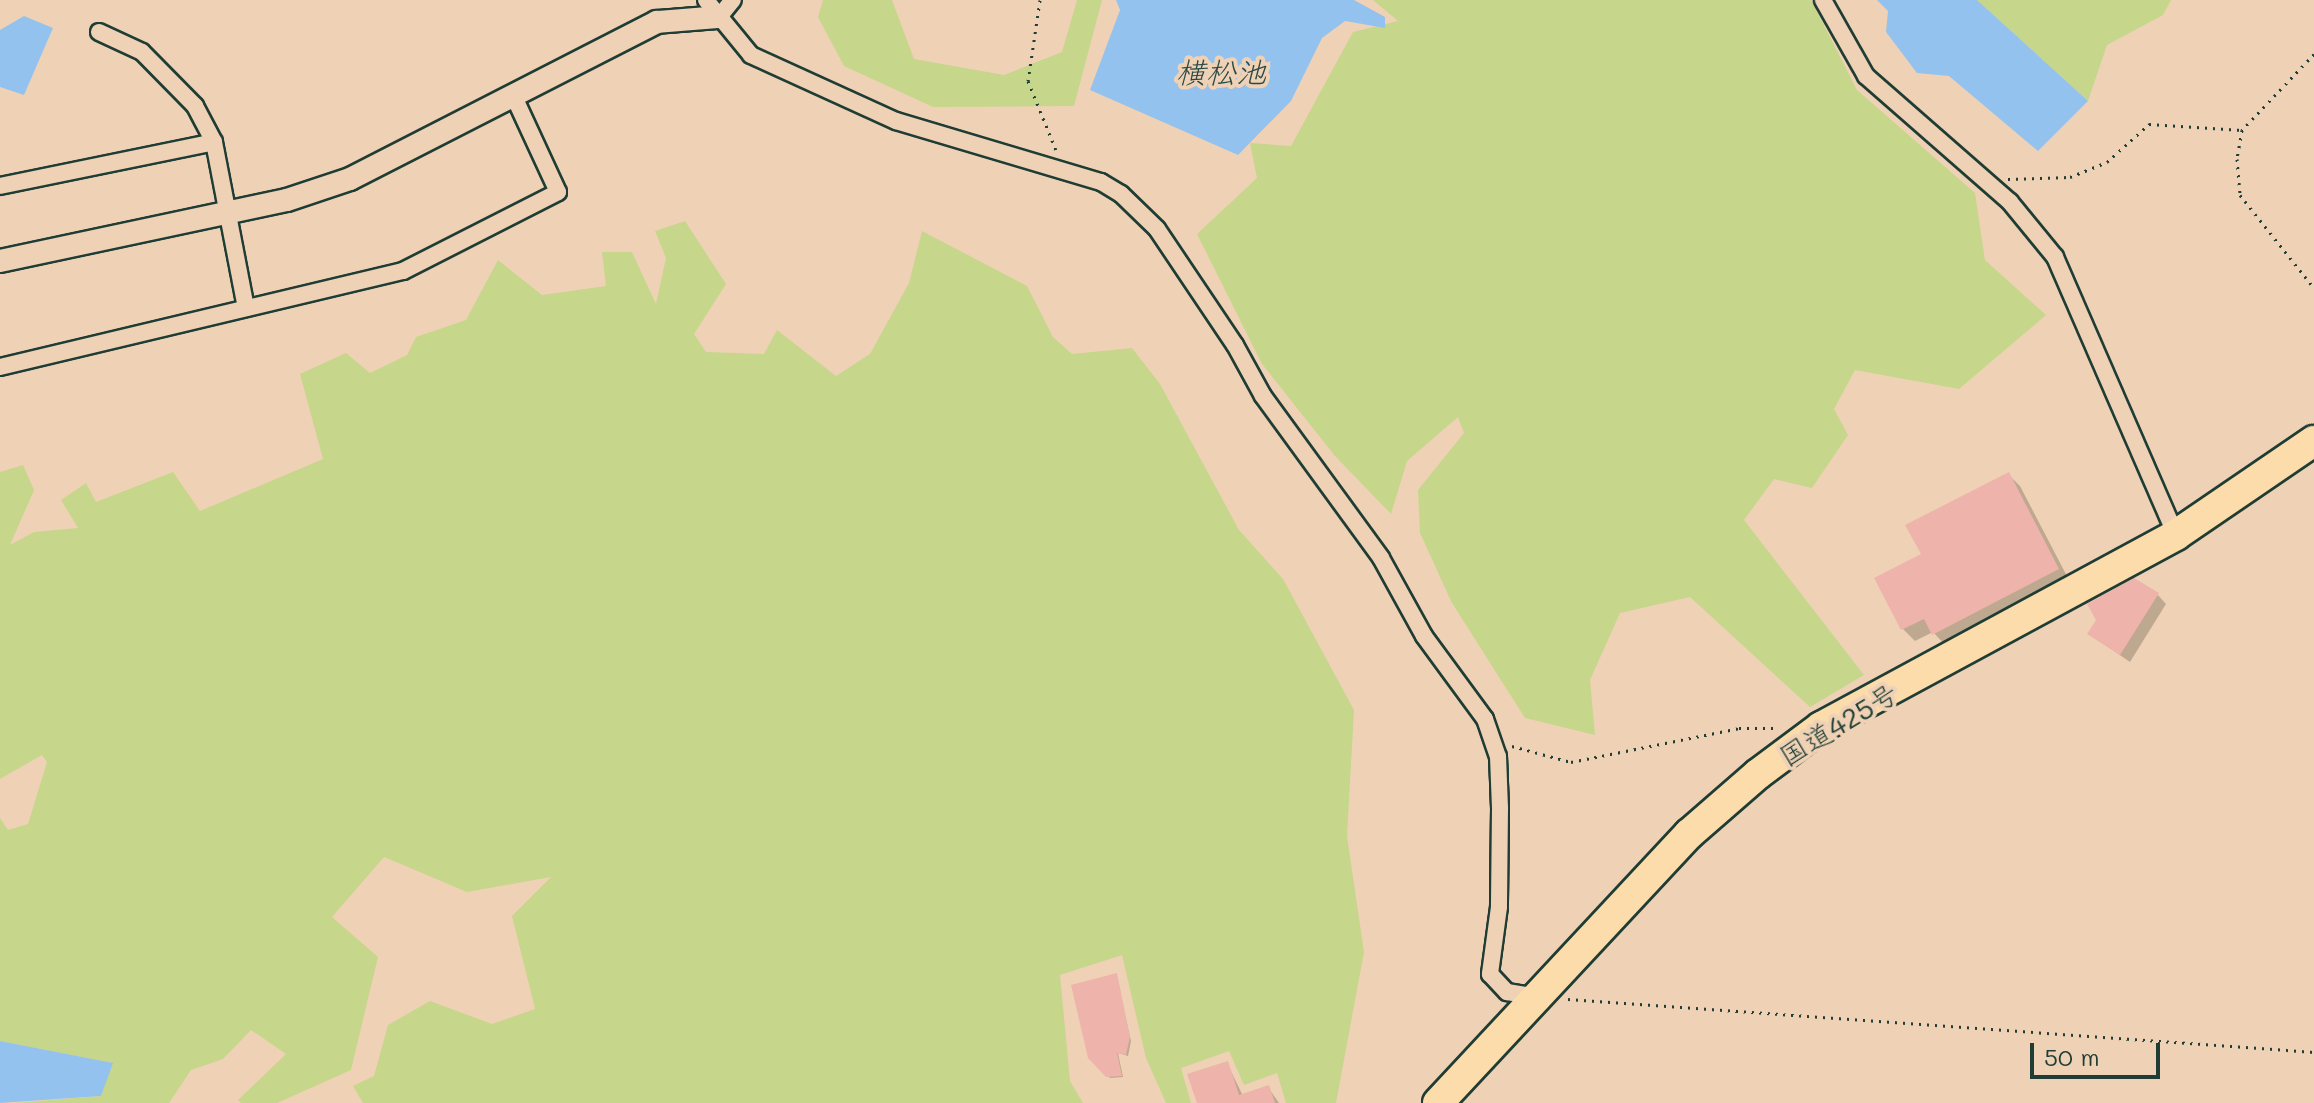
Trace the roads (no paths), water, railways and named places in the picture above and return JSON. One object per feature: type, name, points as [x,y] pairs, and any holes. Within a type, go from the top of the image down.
[{"type":"highway","name":"国道425号","points":[[1438,1103],[1689,834],[1821,727],[2176,535],[2314,441]]},
{"type":"street","points":[[1823,0],[1866,76],[2010,202],[2055,257],[2176,535]]},
{"type":"street","points":[[0,261],[287,200],[350,179],[515,99],[657,22],[719,6],[751,55],[896,121],[1064,169],[1121,194],[1157,229],[1235,345],[1263,396],[1381,558],[1424,636],[1485,719],[1498,756],[1500,808],[1499,907],[1490,974],[1507,992],[1540,997]]},
{"type":"street","points":[[99,32],[142,52],[195,106],[214,142],[246,308]]},
{"type":"street","points":[[0,367],[403,271],[558,192],[515,99]]},
{"type":"street","points":[[0,186],[214,142]]},
{"type":"water","name":"横松池","points":[[1116,0],[1354,0],[1385,17],[1385,28],[1345,21],[1322,38],[1291,101],[1238,155],[1090,90],[1120,10]]},
{"type":"water","points":[[1877,0],[1977,0],[2088,101],[2038,151],[1949,76],[1917,73],[1886,32],[1888,11]]},
{"type":"water","points":[[24,16],[53,28],[24,95],[0,87],[0,30]]},
{"type":"water","points":[[0,1041],[113,1063],[101,1096],[0,1103]]}]
